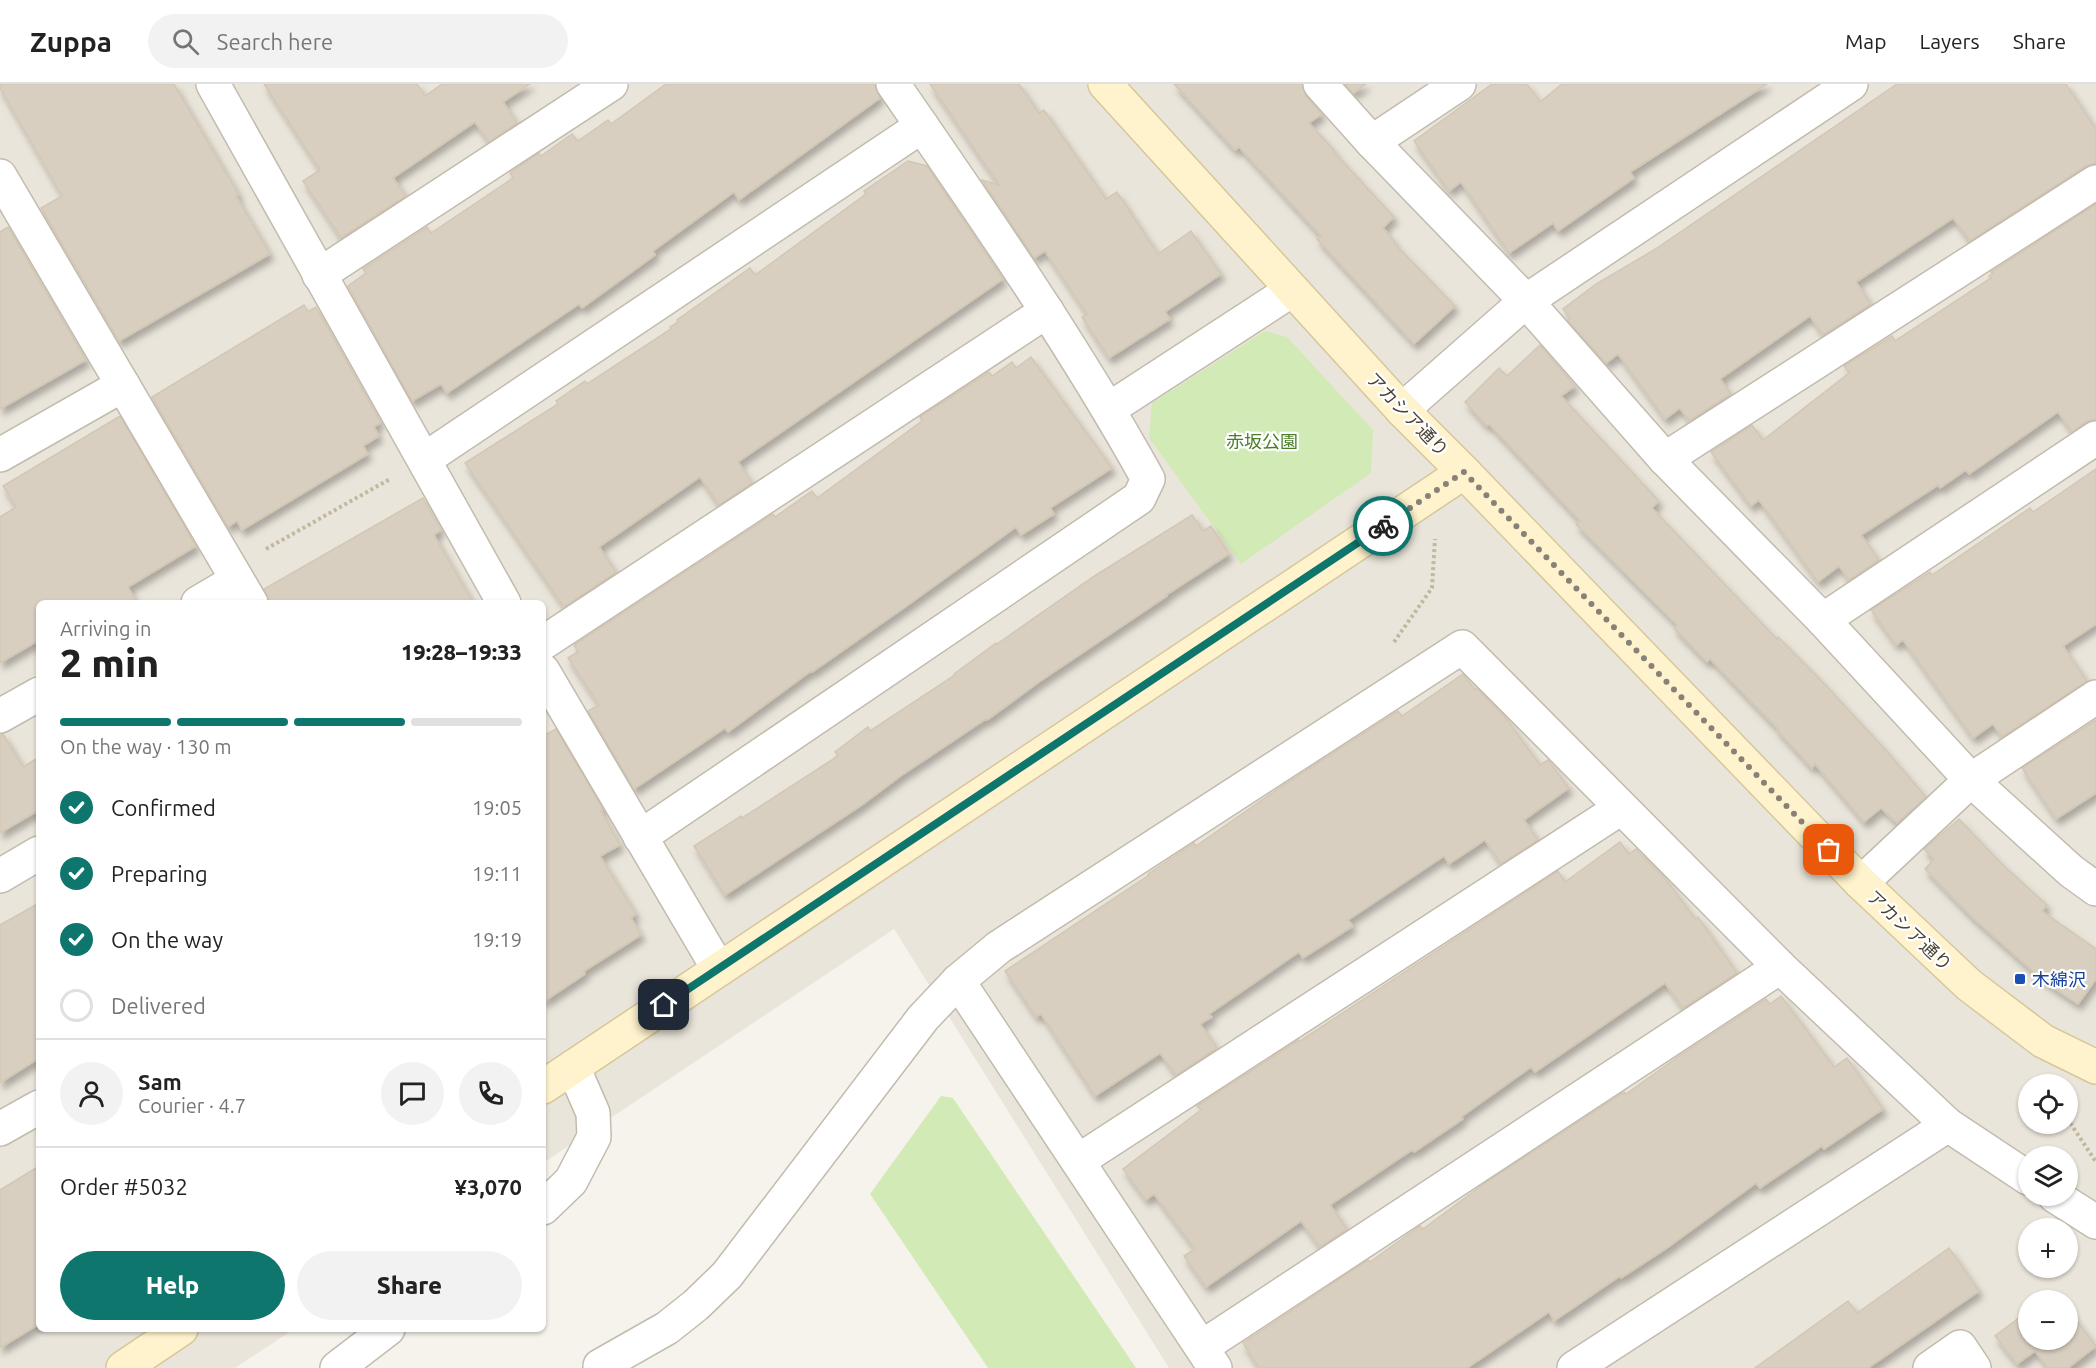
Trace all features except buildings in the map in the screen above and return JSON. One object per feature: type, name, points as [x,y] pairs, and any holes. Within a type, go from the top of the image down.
[{"type":"street","points":[[319,275],[612,84]]},
{"type":"street","points":[[640,837],[1139,498],[1148,479],[1109,409],[1047,311],[893,84]]},
{"type":"street","name":"アカシア通り","points":[[1105,84],[1402,410],[1861,883],[1969,985],[2043,1041],[2096,1067]]},
{"type":"street","points":[[1320,84],[1372,142],[1526,301],[1665,459],[1824,620],[1971,780],[2071,871],[2096,889]]},
{"type":"street","points":[[1372,142],[1458,84]]},
{"type":"street","points":[[1402,410],[1526,301],[1851,84]]},
{"type":"street","points":[[220,86],[319,275],[425,459],[502,600]]},
{"type":"street","points":[[425,459],[922,126]]},
{"type":"street","points":[[1665,459],[2096,182]]},
{"type":"street","points":[[5,196],[123,385],[240,584],[205,600]]},
{"type":"street","points":[[1109,409],[1292,290]]},
{"type":"street","points":[[546,641],[1047,311]]},
{"type":"street","points":[[0,455],[123,385]]},
{"type":"street","points":[[1824,620],[2096,438]]},
{"type":"street","points":[[546,1085],[1464,472]]},
{"type":"street","points":[[601,1368],[600,1366],[667,1328],[696,1305],[727,1275],[923,1018],[958,981],[999,947],[1462,647],[1780,967],[1948,1125],[2018,1171]]},
{"type":"street","points":[[546,676],[718,968]]},
{"type":"street","points":[[0,716],[36,696]]},
{"type":"street","points":[[1861,883],[1971,780],[2096,697]]},
{"type":"street","points":[[1078,1161],[1621,808]]},
{"type":"street","points":[[0,876],[36,855]]},
{"type":"street","points":[[958,981],[1208,1358],[1780,967]]},
{"type":"street","points":[[546,1205],[571,1181],[594,1137],[593,1113],[573,1067]]},
{"type":"street","points":[[0,1129],[36,1109]]},
{"type":"street","points":[[1574,1368],[1948,1125]]},
{"type":"street","points":[[2071,1206],[2096,1222]]},
{"type":"street","points":[[123,1368],[177,1332]]},
{"type":"street","points":[[337,1368],[384,1332]]},
{"type":"street","points":[[1930,1368],[1960,1347],[1974,1368]]},
{"type":"path","points":[[240,584],[425,459]]},
{"type":"path","points":[[1392,644],[1432,588],[1435,529]]},
{"type":"path","points":[[2078,1134],[2096,1162]]},
{"type":"shaded area","points":[[0,84],[2096,84],[2096,1368],[1169,1368],[894,929],[546,1161],[546,600],[36,600],[36,1332],[289,1332],[235,1368],[0,1368]]},
{"type":"green space","name":"赤坂公園","points":[[1265,331],[1287,337],[1373,430],[1371,473],[1241,564],[1149,438],[1152,403]]},
{"type":"green space","points":[[941,1096],[953,1098],[1136,1368],[988,1368],[870,1194]]},
{"type":"way so far","points":[[1383,526],[1464,472],[1829,850]]},
{"type":"place","name":"木綿沢","points":[[2020,979]]},
{"type":"route","points":[[664,1005],[1383,526]]}]
